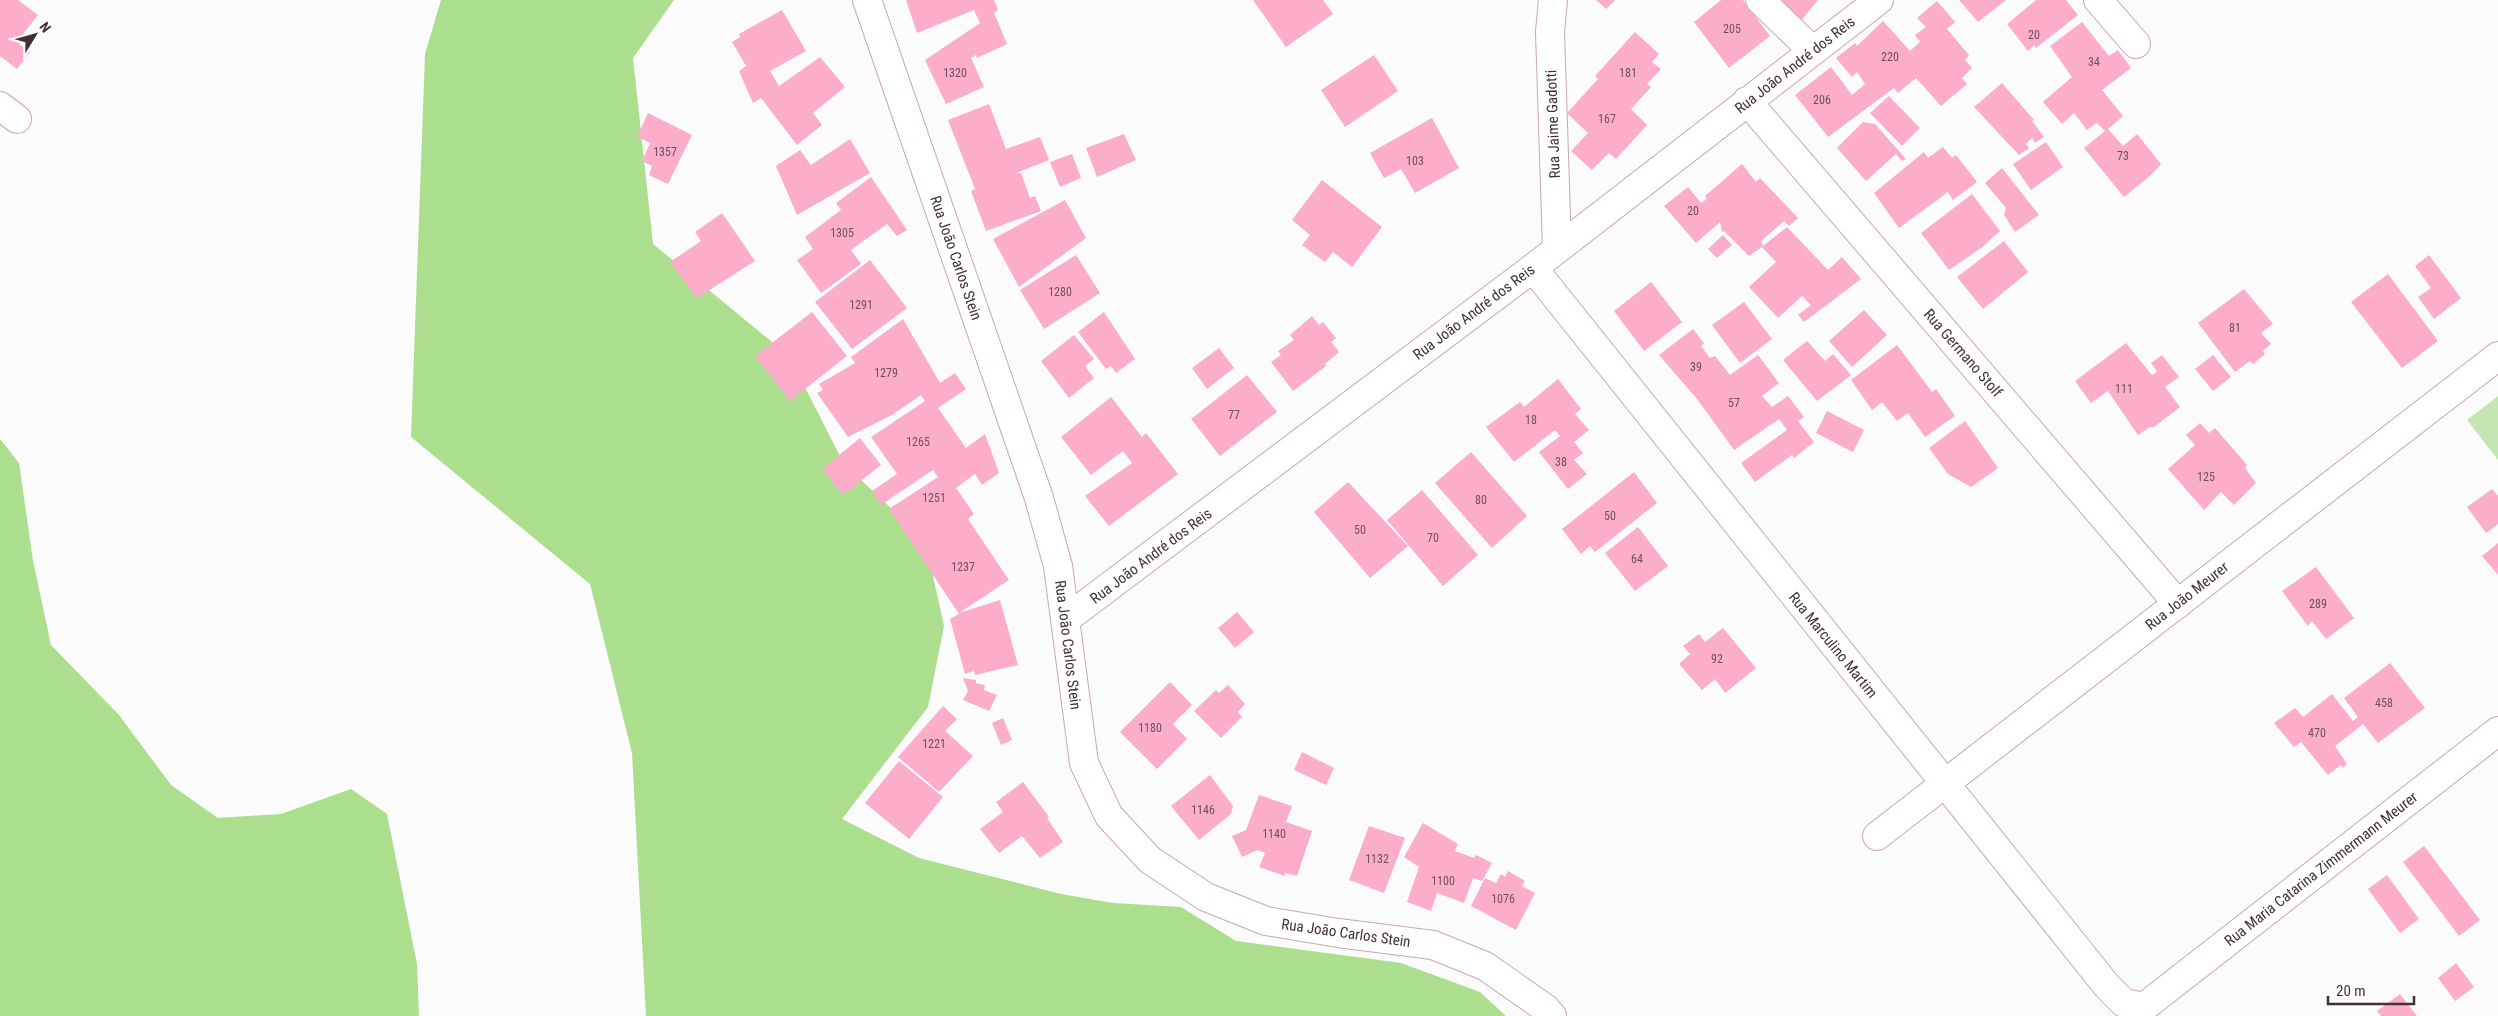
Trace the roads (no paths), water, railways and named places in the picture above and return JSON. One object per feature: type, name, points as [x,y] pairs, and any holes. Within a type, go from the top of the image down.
[{"type":"street","name":"Rua João Carlos Stein","points":[[867,0],[1040,498],[1058,566],[1084,763],[1109,816],[1150,860],[1206,897],[1266,922],[1338,934],[1433,945],[1485,966],[1545,1008],[1552,1016]]},
{"type":"street","name":"Rua Jaime Gadotti","points":[[1553,0],[1550,32],[1557,248]]},
{"type":"street","points":[[1760,0],[1813,51]]},
{"type":"street","name":"Rua João André dos Reis","points":[[1066,619],[1533,268],[1879,0]]},
{"type":"street","points":[[2098,0],[2136,44]]},
{"type":"street","name":"Rua Germano Stolf","points":[[1748,102],[2178,604]]},
{"type":"street","name":"Rua Marculino Martim","points":[[1533,268],[2107,986],[2124,1003],[2144,1007]]},
{"type":"street","name":"Rua João Meurer","points":[[1876,836],[2498,356]]},
{"type":"street","name":"Rua Maria Catarina Zimmermann Meurer","points":[[2144,1007],[2498,731]]}]
